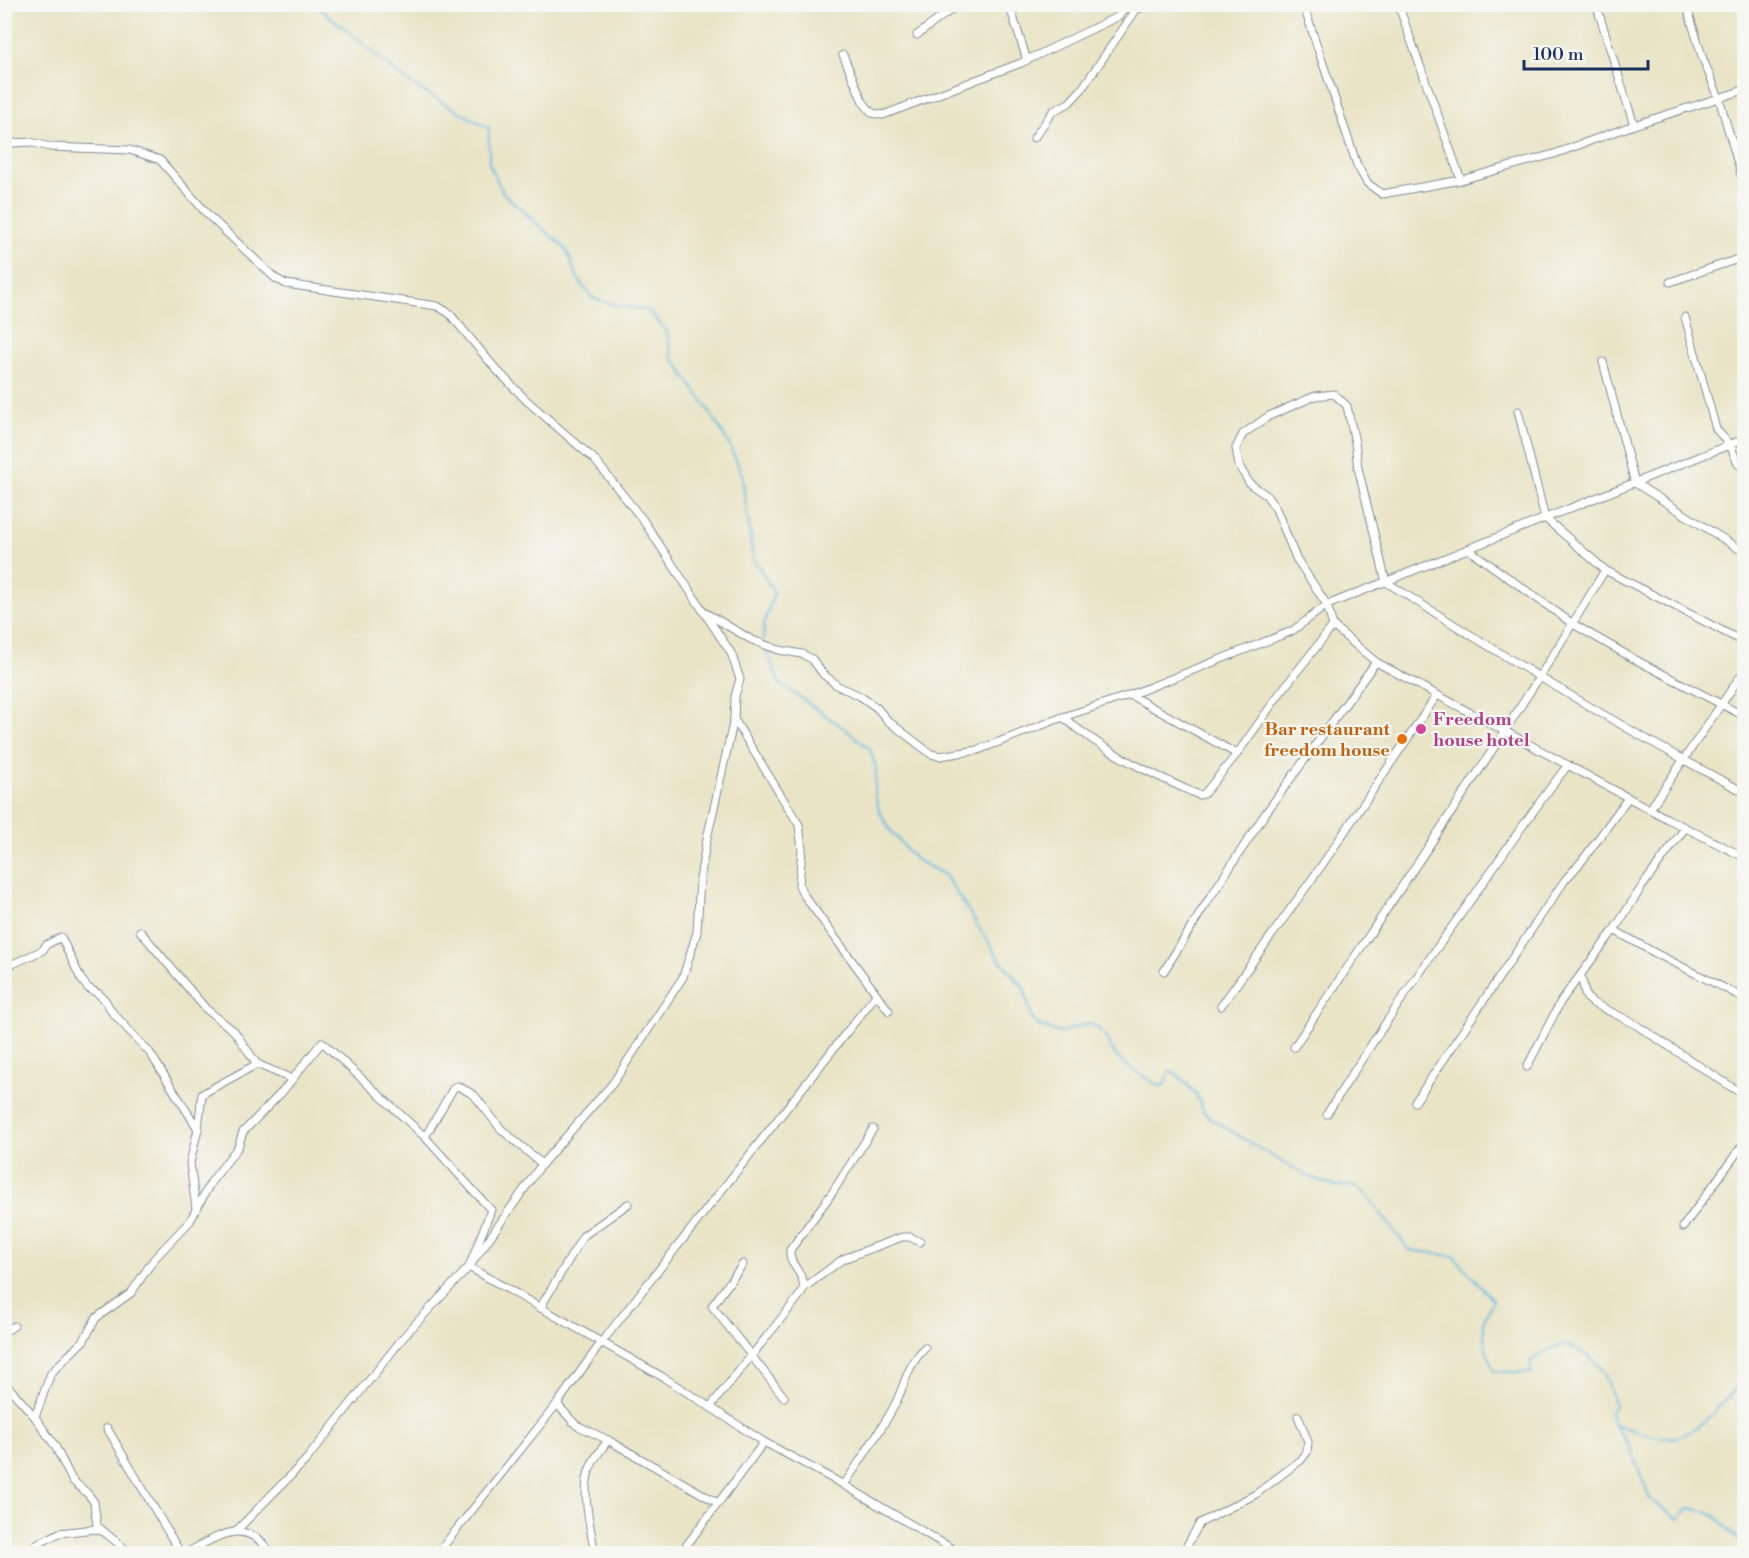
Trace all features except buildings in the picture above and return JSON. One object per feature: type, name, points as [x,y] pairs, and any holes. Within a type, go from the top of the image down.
[{"type":"street","points":[[917,35],[959,4]]},
{"type":"street","points":[[1009,4],[1027,60]]},
{"type":"street","points":[[1034,138],[1053,111],[1069,103],[1081,90],[1136,10],[1153,4]]},
{"type":"street","points":[[1303,4],[1357,165],[1367,183],[1382,194],[1461,180],[1554,154],[1634,125],[1744,90]]},
{"type":"street","points":[[1398,4],[1461,180]]},
{"type":"street","points":[[1596,4],[1634,125]]},
{"type":"street","points":[[1686,4],[1703,59],[1719,98],[1744,184]]},
{"type":"street","points":[[843,55],[863,102],[873,113],[882,115],[1027,60],[1119,16],[1123,6],[1136,10]]},
{"type":"street","points":[[4,147],[13,143],[30,142],[50,147],[130,150],[145,154],[160,160],[218,224],[275,278],[286,284],[437,306],[449,313],[495,368],[526,400],[594,459],[643,520],[730,653],[740,679],[735,696],[734,719],[706,843],[700,879],[697,932],[683,977],[613,1083],[543,1164],[469,1268],[406,1334],[306,1460],[237,1530],[206,1542],[186,1553]]},
{"type":"street","points":[[1670,282],[1744,257]]},
{"type":"street","points":[[1685,317],[1716,429],[1730,445],[1738,464],[1744,468]]},
{"type":"street","points":[[1603,362],[1635,483],[1744,552]]},
{"type":"street","points":[[1744,792],[1538,677],[1386,582],[1358,468],[1347,406],[1334,394],[1315,396],[1269,416],[1243,435],[1236,448],[1239,466],[1250,484],[1266,495],[1276,509],[1296,558],[1327,605],[1333,626],[1376,662],[1628,798],[1744,857]]},
{"type":"street","points":[[1518,411],[1545,518],[1605,570],[1744,642]]},
{"type":"street","points":[[702,610],[752,640],[813,659],[823,674],[837,686],[860,696],[877,708],[888,721],[931,754],[940,756],[978,750],[1063,717],[1130,695],[1292,631],[1327,605],[1744,439]]},
{"type":"street","points":[[1468,549],[1573,624],[1634,659],[1744,716]]},
{"type":"street","points":[[1293,1047],[1468,786],[1573,624],[1605,570]]},
{"type":"street","points":[[1063,717],[1082,734],[1110,752],[1198,795],[1207,791],[1237,754],[1280,693],[1333,626]]},
{"type":"street","points":[[1164,971],[1265,814],[1376,662]]},
{"type":"street","points":[[1650,809],[1744,671]]},
{"type":"street","points":[[1130,695],[1237,754]]},
{"type":"street","points":[[1221,1006],[1329,856],[1437,695]]},
{"type":"street","points":[[734,719],[799,825],[802,837],[799,885],[803,894],[889,1011]]},
{"type":"street","points":[[1327,1114],[1373,1040],[1435,950],[1533,809],[1568,765]]},
{"type":"street","points":[[1415,1102],[1565,880],[1628,798]]},
{"type":"street","points":[[1527,1067],[1561,1001],[1685,828]]},
{"type":"street","points":[[1614,930],[1744,998]]},
{"type":"street","points":[[140,931],[206,1009],[234,1031],[257,1064],[292,1079]]},
{"type":"street","points":[[4,968],[43,950],[46,945],[61,937],[81,979],[88,988],[105,1000],[150,1053],[198,1129]]},
{"type":"street","points":[[1581,976],[1586,997],[1593,1003],[1633,1023],[1744,1095]]},
{"type":"street","points":[[437,1554],[876,995]]},
{"type":"street","points":[[35,1417],[51,1372],[84,1340],[96,1318],[131,1293],[154,1259],[190,1221],[211,1182],[238,1147],[243,1132],[292,1079],[322,1042],[425,1137],[491,1209],[469,1268]]},
{"type":"street","points":[[196,1209],[190,1163],[198,1129],[202,1094],[257,1064]]},
{"type":"street","points":[[425,1137],[454,1087],[458,1086],[474,1095],[501,1129],[543,1164]]},
{"type":"street","points":[[805,1287],[804,1280],[789,1258],[790,1250],[827,1200],[873,1129]]},
{"type":"street","points":[[1683,1227],[1744,1143]]},
{"type":"street","points":[[540,1308],[583,1236],[628,1204]]},
{"type":"street","points":[[710,1407],[805,1287],[850,1255],[902,1237],[920,1242]]},
{"type":"street","points":[[743,1264],[712,1306],[750,1357],[784,1397]]},
{"type":"street","points":[[469,1268],[661,1376],[764,1442],[844,1485],[959,1553]]},
{"type":"street","points":[[4,1332],[14,1326]]},
{"type":"street","points":[[844,1485],[892,1410],[911,1365],[925,1348]]},
{"type":"street","points":[[4,1382],[35,1417],[60,1454],[72,1480],[94,1502],[97,1526],[131,1554]]},
{"type":"street","points":[[557,1404],[576,1425],[608,1440],[718,1503]]},
{"type":"street","points":[[1182,1554],[1200,1523],[1256,1494],[1301,1460],[1307,1452],[1308,1442],[1298,1416]]},
{"type":"street","points":[[107,1428],[181,1554]]},
{"type":"street","points":[[595,1554],[586,1509],[586,1490],[590,1465],[608,1440]]},
{"type":"street","points":[[680,1554],[764,1442]]},
{"type":"street","points":[[18,1554],[59,1533],[85,1532],[95,1529],[101,1531]]},
{"type":"street","points":[[237,1530],[246,1532],[260,1541],[271,1554]]},
{"type":"waterway","points":[[313,4],[402,77],[489,128],[489,163],[503,193],[566,249],[578,279],[592,298],[618,306],[648,310],[667,332],[672,357],[729,444],[742,474],[753,558],[774,592],[764,624],[763,642]]},
{"type":"waterway","points":[[765,647],[779,683],[870,749],[876,768],[875,794],[879,811],[890,830],[915,859],[945,875],[1000,960],[1024,988],[1032,1019],[1039,1026],[1060,1033],[1089,1023],[1103,1033],[1111,1049],[1129,1067],[1157,1085],[1163,1086],[1170,1072],[1178,1075],[1196,1094],[1204,1113],[1270,1155],[1311,1178],[1336,1186],[1353,1186],[1365,1193],[1409,1250],[1454,1256],[1493,1300],[1483,1323],[1485,1345],[1494,1371],[1532,1373],[1530,1368],[1532,1360],[1552,1348],[1567,1344],[1588,1357],[1600,1368],[1608,1383],[1615,1406],[1610,1413],[1614,1424],[1629,1445],[1650,1499],[1678,1519],[1689,1508],[1712,1513],[1744,1545]]},
{"type":"waterway","points":[[1614,1424],[1664,1438],[1687,1433],[1719,1408],[1744,1379]]},
{"type":"place","name":"Freedom house hotel","points":[[1421,729]]},
{"type":"place","name":"Bar restaurant freedom house","points":[[1402,739]]}]
